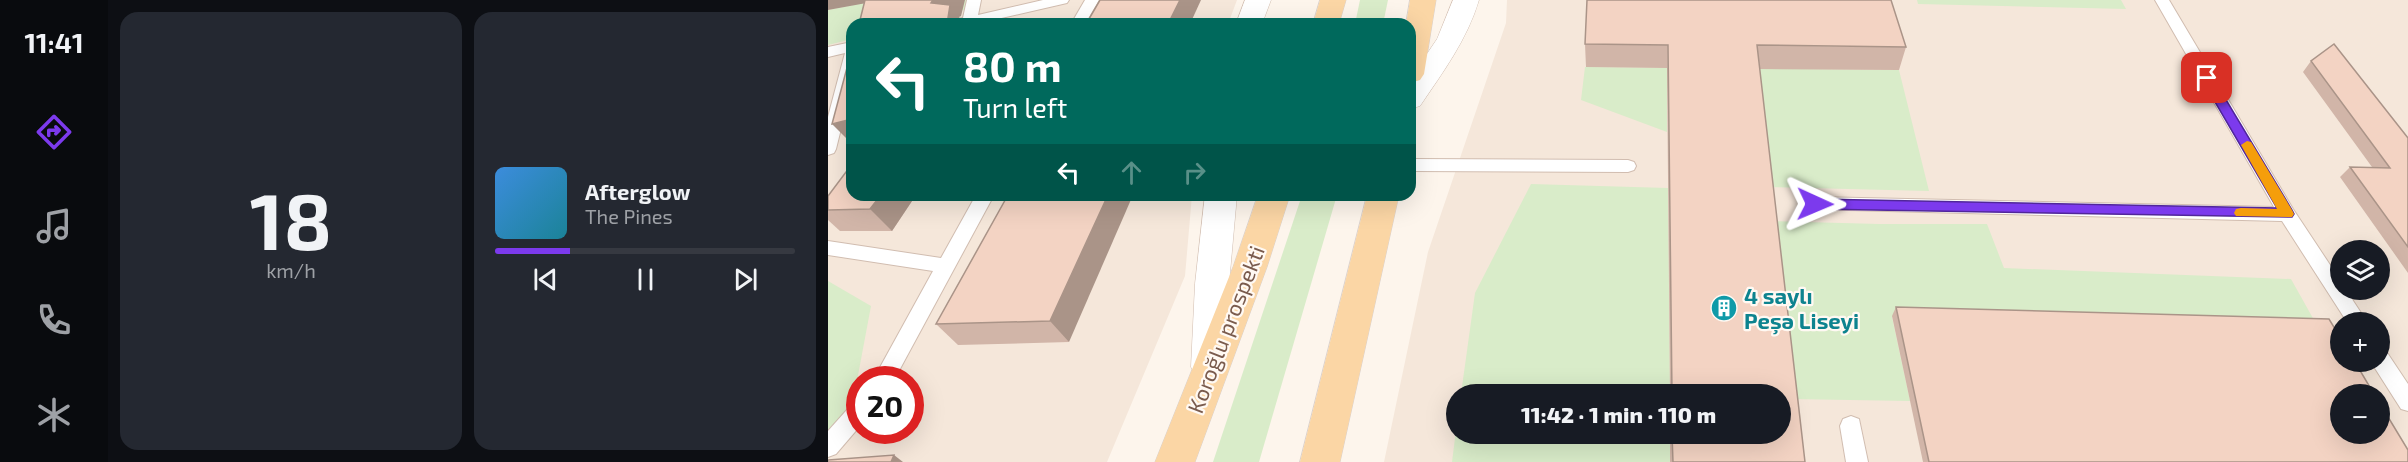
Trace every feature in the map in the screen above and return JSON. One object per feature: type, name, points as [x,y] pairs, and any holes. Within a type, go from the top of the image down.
[{"type":"main road","points":[[1328,18],[1333,0]]},
{"type":"main road","points":[[1416,40],[1423,0]]},
{"type":"main road","name":"Koroğlu prospekti","points":[[1175,462],[1250,267],[1272,201]]},
{"type":"main road","points":[[1320,462],[1382,201]]},
{"type":"street","points":[[1251,18],[1258,0]]},
{"type":"street","points":[[1416,91],[1441,56],[1462,14],[1466,0]]},
{"type":"street","points":[[1210,369],[1212,284],[1220,201]]},
{"type":"lane","points":[[965,18],[974,0]]},
{"type":"lane","points":[[981,18],[1062,0]]},
{"type":"lane","points":[[1082,18],[1092,0]]},
{"type":"lane","points":[[2162,0],[2287,214],[2351,312]]},
{"type":"lane","points":[[828,52],[846,48]]},
{"type":"lane","points":[[828,149],[846,77]]},
{"type":"lane","points":[[1416,165],[1628,166]]},
{"type":"lane","points":[[891,366],[982,201]]},
{"type":"lane","points":[[1815,204],[2287,214]]},
{"type":"lane","points":[[828,248],[946,266]]},
{"type":"lane","points":[[2389,372],[2408,402]]},
{"type":"lane","points":[[828,447],[846,426]]},
{"type":"lane","points":[[1851,426],[1857,462]]},
{"type":"shaded area","points":[[828,0],[1237,0],[1230,18],[846,18],[846,201],[1191,201],[1185,276],[1107,462],[828,462]]},
{"type":"shaded area","points":[[1507,0],[2408,0],[2408,462],[1384,462],[1428,252],[1506,23]]},
{"type":"green space","points":[[880,0],[969,0],[967,9],[932,18],[846,18],[846,40],[828,45],[828,10]]},
{"type":"green space","points":[[1360,0],[1388,0],[1384,18],[1356,18]]},
{"type":"green space","points":[[1917,0],[2121,0],[2126,9],[1918,4]]},
{"type":"green space","points":[[1585,67],[1899,70],[1929,191],[1766,187],[1667,87],[1667,132],[1581,100]]},
{"type":"green space","points":[[1531,184],[1668,188],[1670,384],[1462,384],[1475,293]]},
{"type":"green space","points":[[1300,201],[1335,201],[1259,462],[1213,462]]},
{"type":"green space","points":[[1770,221],[1987,224],[2004,268],[2291,279],[2319,329],[1892,317],[1910,401],[1791,399],[1791,384],[1787,384]]},
{"type":"green space","points":[[828,281],[871,306],[860,366],[846,366],[846,434],[828,442]]},
{"type":"green space","points":[[1454,444],[1670,444],[1670,462],[1452,462]]},
{"type":"building","points":[[865,0],[933,0],[931,3],[950,5],[948,18],[860,18]]},
{"type":"building","points":[[1100,0],[1180,0],[1171,18],[1090,18]]},
{"type":"building","name":"4 saylı Peşə Liseyi","points":[[1587,0],[1891,0],[1906,47],[1757,45],[1805,462],[1673,462],[1672,444],[1791,444],[1791,384],[1672,384],[1668,45],[1585,44]]},
{"type":"building","points":[[2334,44],[2408,138],[2408,247],[2350,167],[2390,168],[2311,61]]},
{"type":"building","points":[[846,72],[846,120],[832,124]]},
{"type":"building","points":[[846,172],[846,201],[876,201],[870,209],[828,210],[828,196]]},
{"type":"building","points":[[1005,201],[1105,201],[1050,321],[936,324]]},
{"type":"building","points":[[1896,307],[2329,319],[2330,372],[2361,372],[2368,384],[2330,384],[2330,444],[2390,444],[2390,420],[2408,450],[2408,462],[1929,462]]},
{"type":"building","points":[[894,455],[891,462],[828,462],[828,460]]},
{"type":"slow traffic","points":[[2241,213],[2287,214],[2247,145]]},
{"type":"place","name":"4 saylı Peşə Liseyi","points":[[1724,308]]},
{"type":"route","points":[[1815,204],[2287,214],[2207,78]]}]
